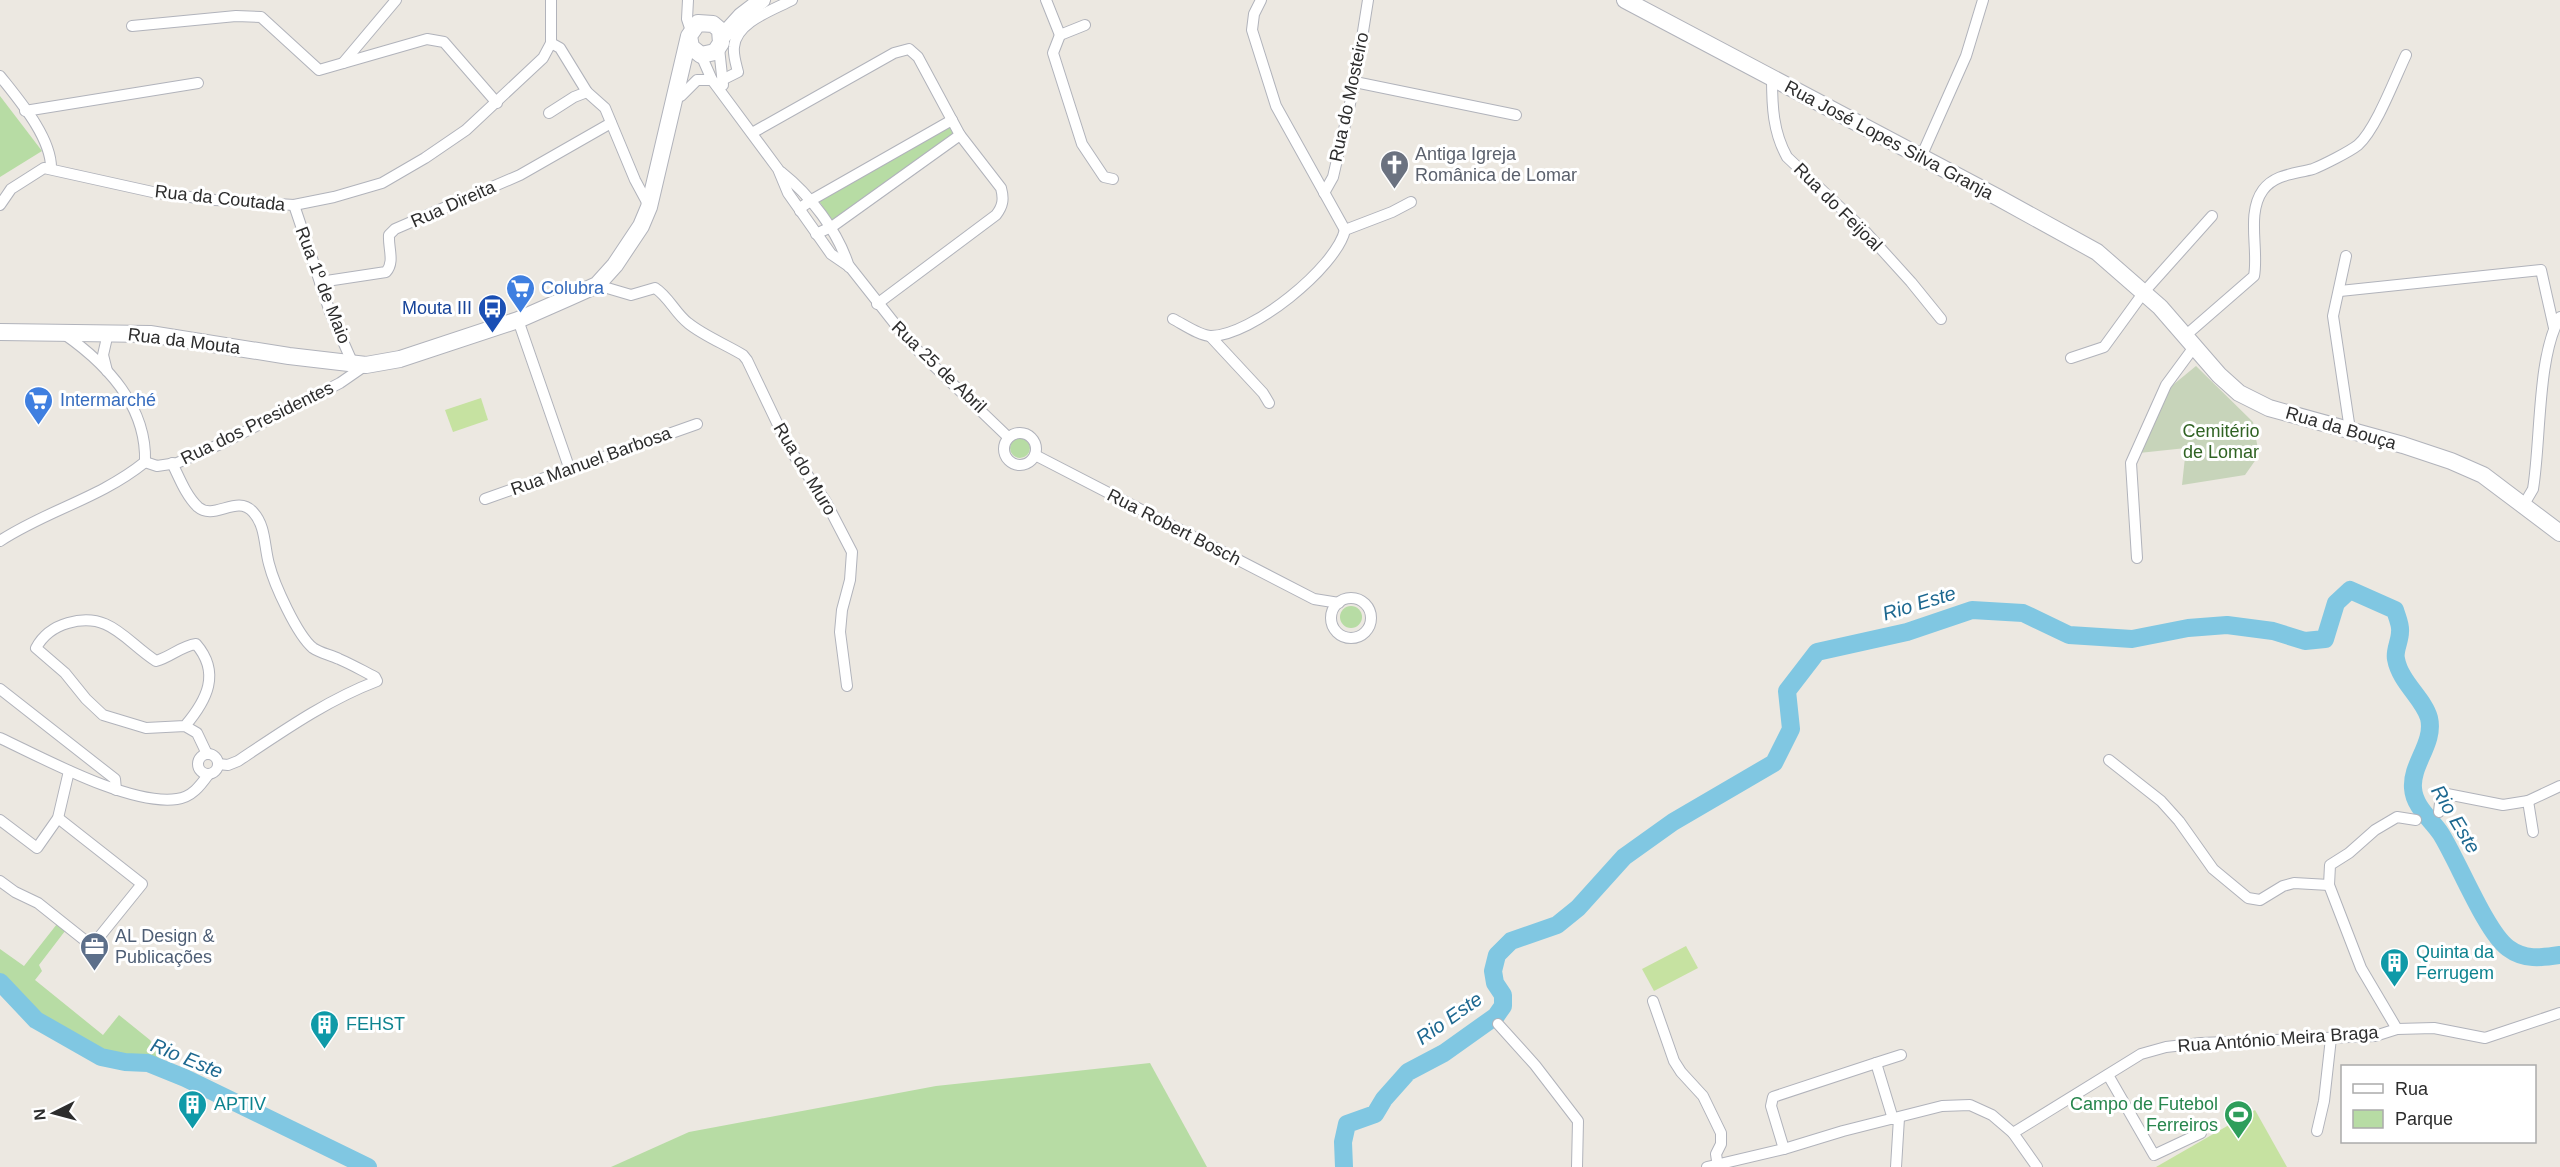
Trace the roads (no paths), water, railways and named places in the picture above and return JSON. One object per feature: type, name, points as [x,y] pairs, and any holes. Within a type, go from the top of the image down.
[{"type":"main road","points":[[758,0],[698,28],[691,47],[701,55],[711,54],[741,16],[762,0]]},
{"type":"main road","name":"Rua José Lopes Silva Granja","points":[[1625,0],[2097,252],[2144,292]]},
{"type":"main road","points":[[698,28],[720,30],[720,42]]},
{"type":"main road","points":[[597,285],[632,242],[649,207],[669,125],[698,28]]},
{"type":"main road","points":[[669,125],[701,55]]},
{"type":"main road","name":"Rua da Mouta","points":[[0,332],[150,334],[357,368],[400,359],[518,320],[597,285]]},
{"type":"main road","name":"Rua da Bouça","points":[[2144,292],[2218,375],[2239,393],[2270,408],[2403,445],[2472,470],[2483,475],[2560,533]]},
{"type":"street","points":[[343,63],[396,0]]},
{"type":"street","points":[[551,0],[551,43],[560,48],[587,92],[605,108],[635,180],[649,207]]},
{"type":"street","points":[[688,0],[687,19],[698,28]]},
{"type":"street","points":[[693,0],[698,28]]},
{"type":"street","points":[[681,96],[697,80],[717,80],[738,72],[734,48],[737,35],[752,21],[792,0]]},
{"type":"street","points":[[1046,0],[1060,35],[1053,54],[1082,144],[1104,177],[1113,179]]},
{"type":"street","points":[[1210,336],[1240,329],[1267,315],[1294,294],[1335,252],[1345,230],[1276,106],[1252,30],[1254,14],[1261,0]]},
{"type":"street","name":"Rua do Mosteiro","points":[[1324,192],[1333,177],[1354,82],[1368,0]]},
{"type":"street","points":[[1921,157],[1966,56],[1980,2]]},
{"type":"street","points":[[132,26],[236,16],[261,17],[319,70],[427,39],[444,42],[497,104]]},
{"type":"street","points":[[1060,35],[1085,25]]},
{"type":"street","points":[[717,80],[720,42]]},
{"type":"street","name":"Rua da Coutada","points":[[51,169],[157,193],[294,205],[334,197],[382,183],[466,130],[497,104],[543,58],[551,43]]},
{"type":"street","points":[[752,133],[894,53],[909,49],[918,57],[960,135],[1001,188],[1002,208],[996,215],[877,304]]},
{"type":"street","name":"Rua 25 de Abril","points":[[701,55],[726,97],[778,169],[788,193],[816,234],[831,254],[850,267]]},
{"type":"street","points":[[2137,558],[2132,464],[2166,385],[2189,342],[2254,276],[2256,265],[2255,213],[2262,191],[2276,178],[2315,168],[2358,145],[2371,127],[2406,55]]},
{"type":"street","points":[[0,76],[44,138],[51,156],[51,169],[44,168],[11,189],[0,205]]},
{"type":"street","name":"Rua do Feijoal","points":[[1772,78],[1772,112],[1780,144],[1787,157],[1863,230],[1911,282],[1941,319]]},
{"type":"street","points":[[1354,82],[1516,115]]},
{"type":"street","points":[[25,111],[198,83]]},
{"type":"street","points":[[549,113],[574,97],[587,92]]},
{"type":"street","points":[[801,211],[810,201],[952,120]]},
{"type":"street","name":"Rua Direita","points":[[320,282],[386,272],[390,268],[391,259],[389,235],[395,229],[520,175],[611,123]]},
{"type":"street","points":[[816,234],[829,228],[960,135]]},
{"type":"street","name":"Rua 25 de Abril","points":[[778,169],[796,184],[810,201],[843,249],[850,267],[910,343],[992,419],[1008,437]]},
{"type":"street","points":[[1345,230],[1411,202]]},
{"type":"street","name":"Rua 1º de Maio","points":[[294,205],[320,282],[357,368]]},
{"type":"street","points":[[2071,358],[2104,347],[2144,292],[2211,216]]},
{"type":"street","points":[[2346,256],[2333,316],[2350,430]]},
{"type":"street","points":[[2340,291],[2541,270],[2554,328]]},
{"type":"street","name":"Rua do Muro","points":[[597,285],[631,295],[655,288],[663,293],[678,315],[690,325],[743,355],[789,448],[826,502],[852,552],[850,580],[842,610],[840,632],[847,687]]},
{"type":"street","points":[[2523,506],[2533,489],[2546,366],[2554,328],[2560,317]]},
{"type":"street","points":[[1173,319],[1210,336],[1263,393],[1269,403]]},
{"type":"street","points":[[518,320],[570,470]]},
{"type":"street","points":[[0,541],[23,526],[100,493],[145,462],[146,446],[142,428],[124,392],[88,351],[62,333]]},
{"type":"street","points":[[107,371],[103,355],[108,333]]},
{"type":"street","name":"Rua dos Presidentes","points":[[145,462],[157,465],[172,464],[225,442],[340,383],[357,368]]},
{"type":"street","name":"Rua Manuel Barbosa","points":[[485,499],[697,424]]},
{"type":"street","points":[[1021,433],[1030,436],[1036,445],[1035,455],[1026,464],[1012,463],[1004,452],[1008,437],[1021,433]]},
{"type":"street","name":"Rua Robert Bosch","points":[[1035,455],[1314,599],[1339,603],[1353,599],[1364,604],[1370,614],[1370,626],[1362,635],[1349,638],[1338,633],[1314,599]]},
{"type":"street","points":[[172,464],[199,508],[205,511],[216,510],[239,504],[252,511],[262,528],[272,579],[283,602],[309,643],[315,650],[351,664],[375,677],[377,681],[348,692],[309,714],[238,761],[228,765],[218,764]]},
{"type":"street","points":[[1332,622],[1334,609],[1339,603]]},
{"type":"street","points":[[0,738],[69,771],[116,790],[153,799],[178,800],[192,794],[208,775],[215,771],[218,764],[215,757],[207,754],[197,734],[185,726],[146,728],[103,715],[86,699],[65,673],[36,648],[54,627],[74,621],[98,620],[116,629],[156,661],[165,659],[187,645],[196,644],[210,668],[208,685],[205,698],[185,726]]},
{"type":"street","points":[[0,689],[115,779],[116,790]]},
{"type":"street","points":[[207,754],[200,758],[197,765],[201,772],[208,775]]},
{"type":"street","points":[[2109,760],[2161,801],[2179,820],[2213,869],[2248,898],[2260,900],[2283,886],[2294,883],[2329,885]]},
{"type":"street","points":[[0,820],[37,848],[58,818],[69,771]]},
{"type":"street","points":[[2439,812],[2440,803],[2447,794],[2503,805],[2528,801],[2560,786]]},
{"type":"street","points":[[2528,801],[2533,832]]},
{"type":"street","points":[[2397,1029],[2361,968],[2329,885],[2330,865],[2349,853],[2375,830],[2397,817],[2416,820]]},
{"type":"street","points":[[0,881],[15,892],[38,903],[92,946],[142,884],[58,818]]},
{"type":"street","points":[[1653,1001],[1674,1061],[1703,1096],[1721,1132],[1721,1144],[1714,1166],[1942,1106],[1970,1104],[1992,1115],[2011,1131],[2037,1167]]},
{"type":"street","name":"Rua António Meira Braga","points":[[2011,1131],[2141,1054],[2166,1047],[2201,1043],[2375,1036],[2397,1029],[2434,1028],[2485,1038],[2560,1013]]},
{"type":"street","points":[[1498,1024],[1535,1065],[1578,1121],[1577,1167]]},
{"type":"street","points":[[2317,1131],[2324,1101],[2331,1038]]},
{"type":"street","points":[[1784,1149],[1771,1106],[1773,1097],[1901,1055]]},
{"type":"street","points":[[1876,1063],[1896,1119],[1896,1167]]},
{"type":"street","points":[[2108,1075],[2154,1155],[2201,1133]]},
{"type":"waterway","name":"Rio Este","points":[[1344,1167],[1343,1142],[1347,1124],[1375,1114],[1384,1099],[1408,1072],[1444,1053],[1496,1016],[1503,1006],[1503,995],[1495,983],[1493,971],[1497,955],[1511,941],[1557,925],[1578,908],[1624,857],[1673,822],[1774,763],[1791,729],[1787,691],[1817,652],[1907,632],[1972,610],[2023,613],[2069,635],[2132,639],[2188,628],[2227,625],[2273,631],[2305,641],[2325,639],[2336,603],[2350,590],[2395,610],[2400,629],[2396,649],[2398,667],[2426,711],[2430,727],[2429,736],[2413,779],[2414,795],[2424,813],[2441,834],[2482,912],[2500,940],[2520,955],[2539,957],[2560,955]]},
{"type":"waterway","name":"Rio Este","points":[[0,982],[36,1020],[101,1057],[125,1062],[148,1063],[185,1078],[368,1167]]},
{"type":"place","name":"Antiga Igreja Românica de Lomar","points":[[1394,190]]},
{"type":"place","name":"Colubra","points":[[520,314]]},
{"type":"place","name":"Mouta III","points":[[493,334]]},
{"type":"place","name":"Intermarché","points":[[39,426]]},
{"type":"place","name":"AL Design & Publicações","points":[[94,972]]},
{"type":"place","name":"Quinta da Ferrugem","points":[[2395,988]]},
{"type":"place","name":"FEHST","points":[[325,1050]]},
{"type":"place","name":"APTIV","points":[[193,1130]]},
{"type":"place","name":"Campo de Futebol Ferreiros","points":[[2239,1140]]},
{"type":"park label","name":"Cemitério de Lomar","points":[[2221,441]]}]
